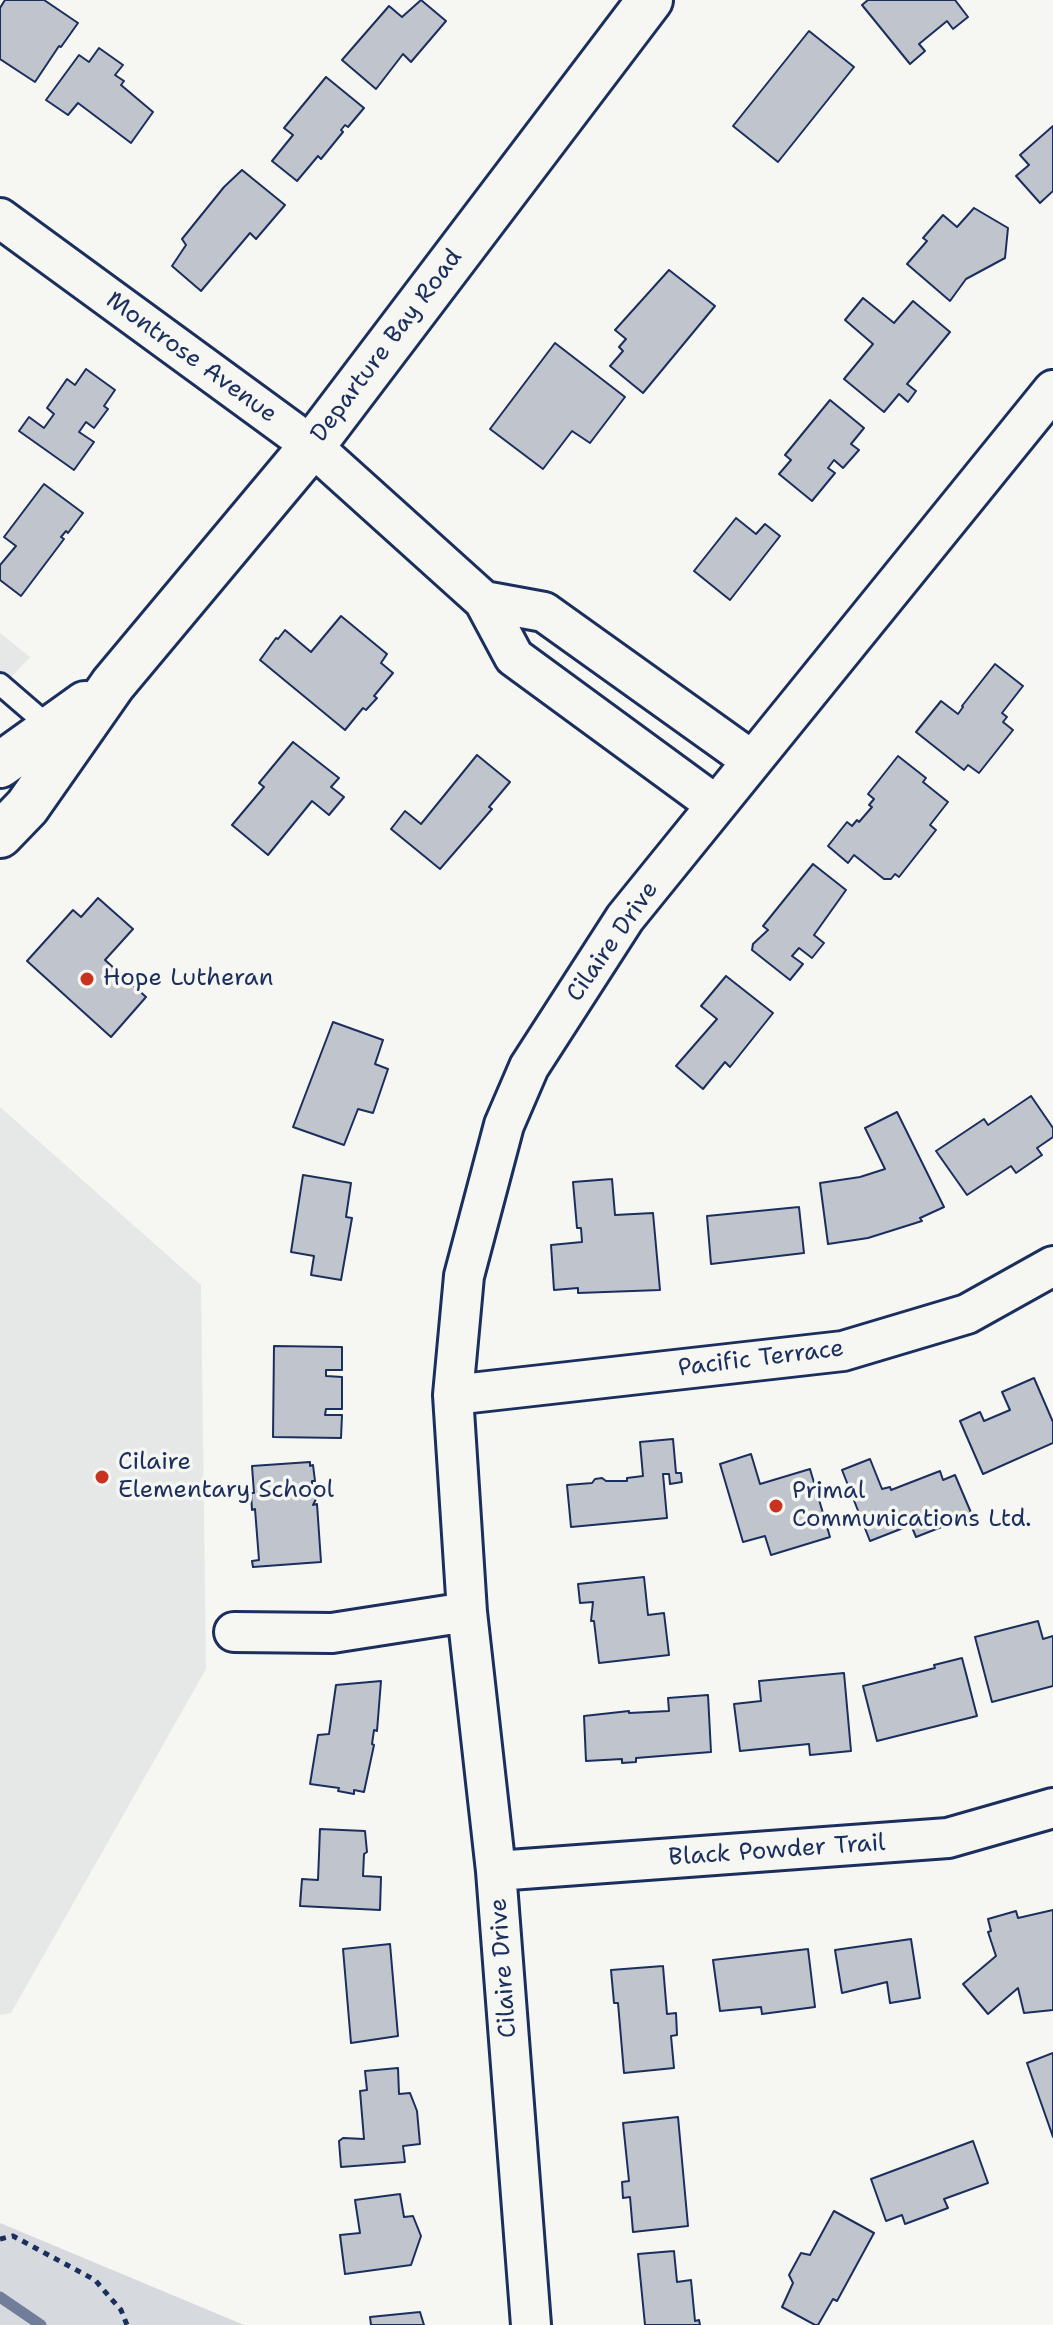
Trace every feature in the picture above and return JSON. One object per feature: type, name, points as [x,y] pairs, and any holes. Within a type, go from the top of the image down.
[{"type":"main road","name":"Departure Bay Road","points":[[0,835],[27,807],[113,684],[312,446],[650,0]]},
{"type":"main road","name":"Departure Bay Road","points":[[0,765],[113,684]]},
{"type":"street","name":"Montrose Avenue","points":[[0,218],[312,446],[484,601],[514,657],[716,805]]},
{"type":"street","name":"Cilaire Drive","points":[[531,2325],[496,1871],[467,1612],[453,1395],[464,1276],[504,1125],[529,1067],[625,918],[1053,390]]},
{"type":"street","points":[[484,601],[544,612],[751,760]]},
{"type":"street","name":"Pacific Terrace","points":[[453,1395],[843,1351],[967,1314],[1053,1266]]},
{"type":"street","points":[[234,1632],[332,1633],[467,1612]]},
{"type":"street","name":"Black Powder Trail","points":[[496,1871],[948,1838],[1053,1808]]},
{"type":"lane","points":[[0,684],[51,728]]},
{"type":"path","points":[[0,2239],[13,2236],[95,2280],[121,2310],[127,2325]]},
{"type":"shaded area","points":[[0,633],[30,657],[0,689]]},
{"type":"shaded area","name":"Cilaire Elementary School","points":[[0,1107],[201,1285],[206,1669],[11,2013],[0,2015]]},
{"type":"shaded area","points":[[0,2223],[244,2325],[0,2325]]},
{"type":"building","points":[[5,0],[44,0],[78,23],[35,82],[0,59],[0,8]]},
{"type":"building","points":[[421,0],[446,21],[411,62],[403,54],[376,89],[342,60],[389,6],[402,17]]},
{"type":"building","points":[[868,0],[955,0],[968,17],[953,29],[947,21],[919,44],[925,51],[910,64],[862,5]]},
{"type":"building","points":[[809,31],[854,67],[778,162],[733,126]]},
{"type":"building","points":[[99,48],[123,65],[115,75],[124,81],[121,85],[153,112],[131,143],[78,103],[68,115],[46,100],[79,55],[89,62]]},
{"type":"building","points":[[326,77],[364,108],[348,127],[345,125],[341,130],[343,132],[321,159],[318,156],[297,181],[272,161],[293,135],[284,128]]},
{"type":"building","points":[[1053,126],[1053,191],[1040,203],[1016,176],[1029,165],[1020,155]]},
{"type":"building","points":[[242,170],[285,205],[256,239],[250,233],[201,291],[172,266],[186,245],[182,239],[224,187]]},
{"type":"building","points":[[974,208],[1008,228],[1005,258],[966,279],[950,301],[907,264],[927,241],[923,238],[943,215],[957,227]]},
{"type":"building","points":[[669,270],[715,306],[643,393],[610,366],[623,351],[619,347],[626,339],[615,330]]},
{"type":"building","points":[[863,298],[894,323],[913,301],[950,332],[907,384],[916,391],[908,402],[899,394],[884,412],[844,379],[873,344],[845,320]]},
{"type":"building","points":[[555,343],[625,397],[590,443],[572,431],[543,469],[490,429]]},
{"type":"building","points":[[86,369],[115,390],[104,406],[108,409],[94,428],[86,422],[79,432],[94,442],[74,470],[19,431],[29,417],[44,428],[54,414],[47,408],[67,379],[75,385]]},
{"type":"building","points":[[830,400],[864,428],[851,444],[859,450],[843,468],[834,460],[828,468],[835,473],[812,501],[779,474],[791,460],[785,455]]},
{"type":"building","points":[[44,484],[83,513],[68,533],[66,531],[61,537],[64,539],[21,596],[0,580],[0,565],[16,546],[4,537]]},
{"type":"building","points":[[736,518],[756,534],[765,524],[780,536],[730,600],[694,571]]},
{"type":"building","points":[[341,616],[387,654],[381,663],[393,673],[374,696],[377,698],[366,710],[363,708],[345,730],[260,660],[285,630],[311,652]]},
{"type":"building","points":[[995,664],[1023,686],[1002,713],[1007,717],[1003,722],[1013,730],[979,773],[968,765],[964,770],[916,732],[941,701],[958,714]]},
{"type":"building","points":[[293,742],[339,778],[331,787],[344,797],[329,815],[312,801],[268,855],[232,825],[264,787],[259,783]]},
{"type":"building","points":[[477,755],[510,782],[489,807],[492,809],[440,869],[391,829],[405,811],[421,824]]},
{"type":"building","points":[[898,756],[926,778],[923,782],[948,802],[930,825],[936,830],[899,877],[895,874],[891,879],[884,879],[854,855],[848,863],[828,846],[847,822],[852,826],[857,820],[859,822],[872,807],[869,805],[874,799],[868,794]]},
{"type":"building","points":[[813,864],[846,890],[814,935],[824,943],[812,958],[799,948],[792,956],[803,964],[790,980],[752,950],[753,944],[768,930],[763,926]]},
{"type":"building","name":"Hope Lutheran","points":[[98,898],[133,929],[105,960],[146,997],[111,1037],[27,961],[73,910],[81,917]]},
{"type":"building","points":[[726,976],[773,1013],[730,1067],[725,1062],[703,1089],[676,1066],[717,1019],[701,1006]]},
{"type":"building","points":[[333,1022],[383,1040],[375,1064],[388,1069],[373,1113],[358,1109],[344,1145],[293,1127]]},
{"type":"building","points":[[1031,1096],[1053,1128],[1053,1137],[1037,1148],[1042,1155],[1016,1173],[1011,1166],[967,1195],[936,1151],[984,1119],[988,1125]]},
{"type":"building","points":[[897,1112],[944,1207],[920,1218],[922,1221],[868,1238],[828,1244],[820,1183],[860,1177],[885,1169],[865,1128]]},
{"type":"building","points":[[303,1175],[351,1183],[346,1217],[352,1218],[341,1280],[311,1275],[314,1256],[291,1252]]},
{"type":"building","points":[[612,1179],[615,1215],[653,1213],[660,1290],[578,1293],[578,1288],[554,1290],[551,1245],[582,1242],[581,1228],[577,1228],[573,1182]]},
{"type":"building","points":[[799,1207],[804,1253],[711,1264],[707,1216]]},
{"type":"building","points":[[274,1346],[342,1347],[342,1370],[326,1370],[326,1376],[342,1377],[342,1409],[326,1409],[325,1415],[342,1415],[341,1438],[273,1437]]},
{"type":"building","points":[[1034,1378],[1053,1422],[1053,1443],[983,1474],[960,1421],[980,1412],[984,1421],[1010,1410],[1002,1392]]},
{"type":"building","points":[[673,1439],[676,1473],[681,1473],[682,1482],[670,1484],[669,1474],[663,1474],[667,1518],[571,1527],[567,1485],[592,1483],[602,1478],[606,1481],[627,1481],[627,1478],[643,1476],[640,1442]]},
{"type":"building","name":"Primal Communications Ltd.","points":[[751,1454],[760,1484],[810,1469],[830,1537],[771,1555],[765,1536],[743,1542],[720,1464]]},
{"type":"building","points":[[870,1459],[882,1489],[890,1487],[891,1490],[940,1471],[943,1480],[955,1475],[972,1515],[916,1537],[911,1525],[870,1541],[842,1470]]},
{"type":"building","points":[[310,1462],[315,1481],[312,1481],[316,1499],[313,1505],[317,1504],[321,1562],[253,1567],[252,1561],[259,1560],[255,1509],[252,1510],[252,1466]]},
{"type":"building","points":[[644,1577],[648,1615],[664,1613],[669,1655],[599,1663],[594,1621],[591,1621],[593,1602],[580,1603],[578,1584]]},
{"type":"building","points":[[1038,1621],[1043,1639],[1053,1636],[1053,1686],[992,1702],[975,1637]]},
{"type":"building","points":[[962,1658],[977,1716],[877,1741],[863,1686]]},
{"type":"building","points":[[844,1673],[851,1751],[810,1755],[809,1744],[740,1751],[734,1704],[761,1701],[759,1681]]},
{"type":"building","points":[[381,1681],[377,1731],[374,1730],[364,1792],[354,1790],[354,1794],[338,1791],[339,1788],[310,1784],[318,1735],[329,1734],[336,1685]]},
{"type":"building","points":[[708,1695],[711,1752],[636,1758],[636,1762],[622,1763],[622,1759],[586,1761],[584,1716],[669,1711],[668,1698]]},
{"type":"building","points":[[320,1829],[365,1831],[367,1852],[364,1854],[363,1876],[381,1877],[380,1910],[300,1906],[302,1879],[318,1880]]},
{"type":"building","points":[[1053,1910],[1053,2010],[1024,2013],[1018,1988],[988,2014],[963,1984],[996,1956],[988,1932],[991,1931],[988,1919],[1016,1911],[1018,1918]]},
{"type":"building","points":[[911,1939],[920,1998],[890,2003],[887,1982],[842,1993],[835,1950]]},
{"type":"building","points":[[390,1944],[398,2036],[351,2043],[343,1949]]},
{"type":"building","points":[[808,1949],[815,2007],[762,2014],[761,2007],[720,2011],[713,1960]]},
{"type":"building","points":[[663,1966],[667,2014],[676,2013],[677,2035],[671,2036],[674,2068],[624,2073],[618,2003],[614,2003],[611,1970]]},
{"type":"building","points":[[1053,2053],[1053,2137],[1027,2063]]},
{"type":"building","points":[[398,2068],[399,2094],[410,2093],[417,2111],[420,2144],[403,2146],[405,2162],[341,2167],[339,2141],[343,2138],[364,2139],[360,2091],[367,2090],[365,2071]]},
{"type":"building","points":[[678,2117],[688,2226],[633,2232],[630,2197],[623,2198],[622,2182],[629,2181],[623,2123]]},
{"type":"building","points":[[973,2141],[988,2183],[944,2199],[948,2208],[905,2224],[902,2215],[886,2221],[871,2179]]},
{"type":"building","points":[[400,2194],[404,2217],[413,2216],[421,2236],[411,2265],[345,2274],[340,2235],[360,2233],[355,2200]]},
{"type":"building","points":[[834,2211],[874,2233],[837,2301],[833,2299],[818,2325],[815,2325],[782,2307],[793,2283],[789,2275],[801,2253],[810,2255]]},
{"type":"building","points":[[674,2251],[677,2282],[691,2280],[695,2321],[699,2320],[700,2325],[645,2325],[638,2254]]},
{"type":"building","points":[[420,2312],[424,2325],[371,2325],[370,2317]]},
{"type":"waterway","points":[[0,2297],[41,2325]]},
{"type":"place","name":"Hope Lutheran","points":[[87,979]]},
{"type":"place","name":"Cilaire Elementary School","points":[[102,1477]]},
{"type":"place","name":"Primal Communications Ltd.","points":[[776,1506]]}]
